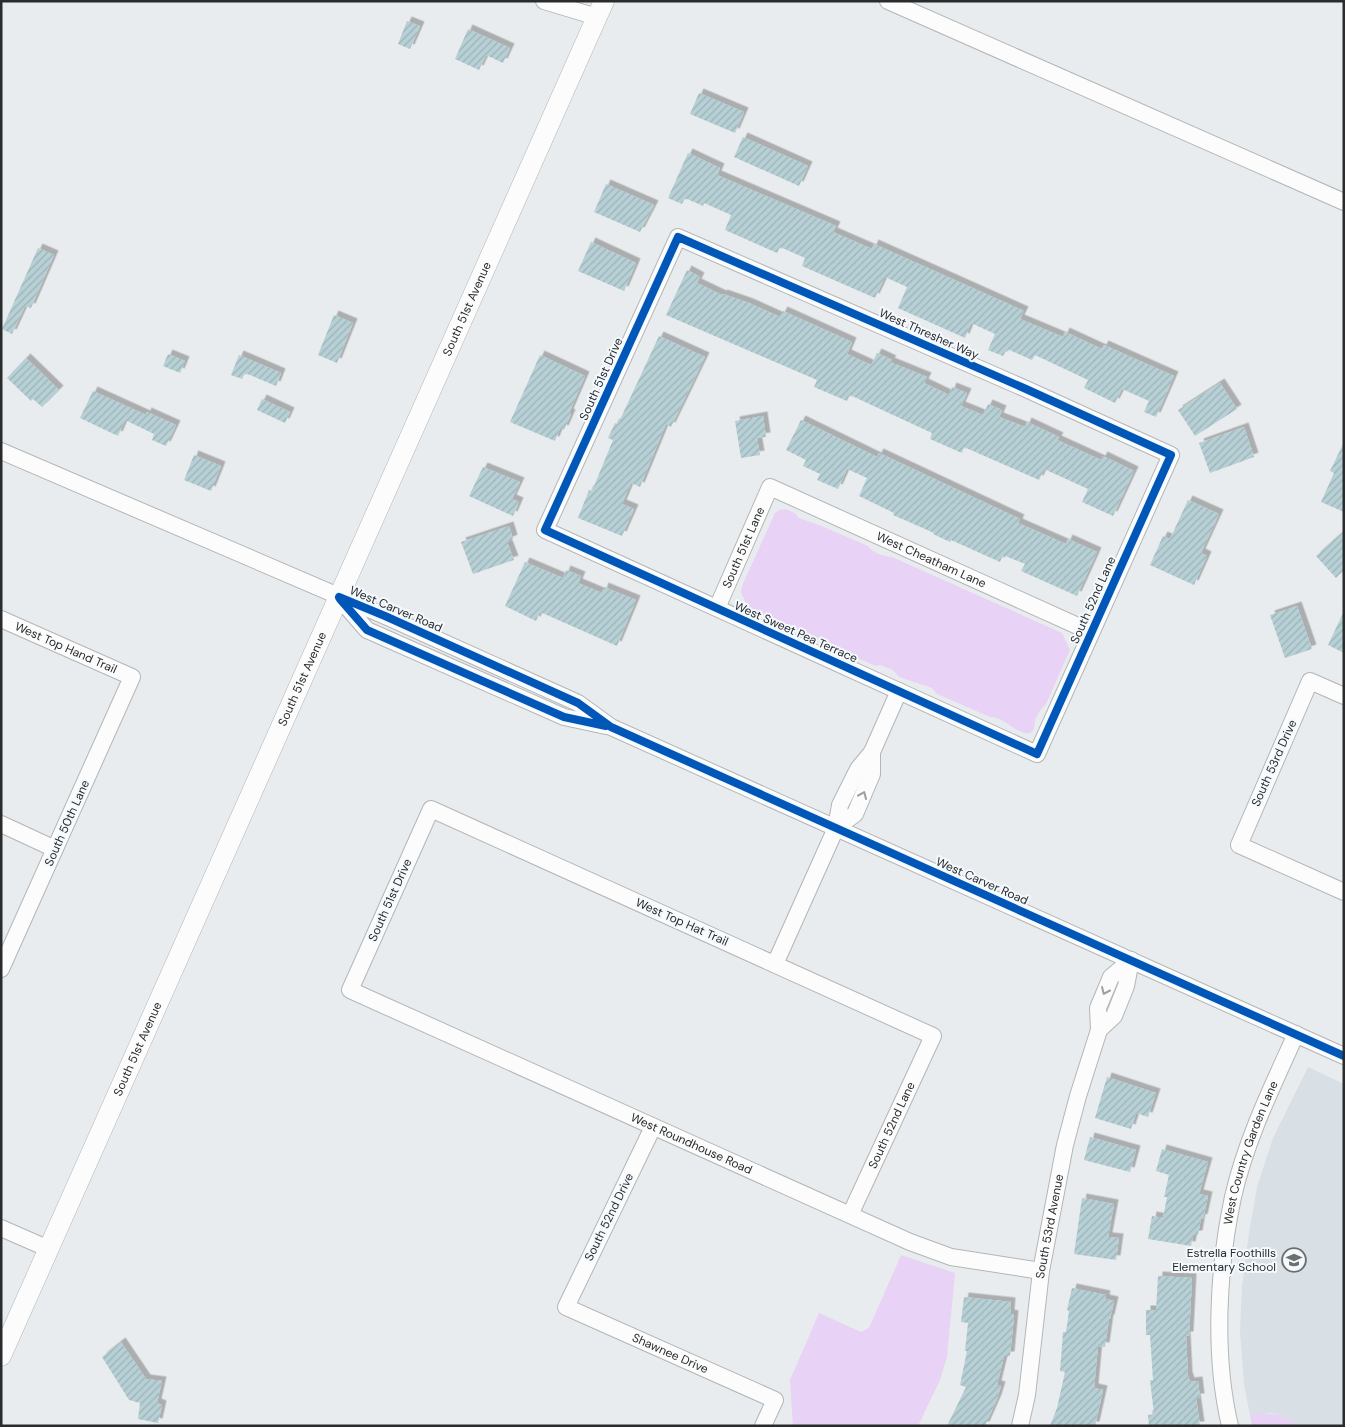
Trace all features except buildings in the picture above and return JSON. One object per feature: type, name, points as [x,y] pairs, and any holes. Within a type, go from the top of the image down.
[{"type":"main road","name":"South 51st Avenue","points":[[1,1356],[601,9]]},
{"type":"street","points":[[544,1],[601,9]]},
{"type":"street","points":[[888,1],[1344,202]]},
{"type":"street","name":"West Thresher Way","points":[[678,237],[1026,389],[1171,455]]},
{"type":"street","name":"South 51st Drive","points":[[545,530],[678,237]]},
{"type":"street","name":"West Carver Road","points":[[1,451],[386,616],[578,703],[611,727],[1344,1056]]},
{"type":"street","name":"South 52nd Lane","points":[[1037,754],[1171,455]]},
{"type":"street","name":"West Cheatham Lane","points":[[770,487],[1091,632]]},
{"type":"street","name":"South 51st Lane","points":[[716,608],[770,487]]},
{"type":"street","name":"West Sweet Pea Terrace","points":[[545,530],[1037,754]]},
{"type":"street","name":"West Top Hand Trail","points":[[1,619],[132,677]]},
{"type":"street","name":"South 50th Lane","points":[[1,970],[132,677]]},
{"type":"street","name":"South 53rd Drive","points":[[1344,696],[1310,681],[1238,845],[1344,892]]},
{"type":"street","points":[[775,964],[836,828],[840,805],[858,769],[872,752],[899,691]]},
{"type":"street","name":"South 51st Drive","points":[[350,990],[431,809]]},
{"type":"street","name":"West Top Hat Trail","points":[[431,809],[934,1036]]},
{"type":"street","points":[[1,824],[55,849]]},
{"type":"street","name":"South 53rd Avenue","points":[[1020,1426],[1028,1395],[1041,1271],[1065,1145],[1099,1030],[1114,1016],[1126,986],[1131,960]]},
{"type":"street","name":"West Roundhouse Road","points":[[350,990],[910,1242],[948,1257],[1041,1271]]},
{"type":"street","name":"West Country Garden Lane","points":[[1230,1426],[1222,1388],[1220,1330],[1222,1264],[1234,1196],[1249,1146],[1266,1100],[1296,1034]]},
{"type":"street","name":"South 52nd Lane","points":[[850,1215],[934,1036]]},
{"type":"street","name":"South 52nd Drive","points":[[566,1307],[653,1127]]},
{"type":"street","points":[[1,1228],[49,1250]]},
{"type":"street","name":"Shawnee Drive","points":[[566,1307],[776,1400],[764,1426]]},
{"type":"shaded area","points":[[785,509],[795,513],[799,518],[868,546],[878,554],[892,557],[1062,633],[1070,650],[1046,704],[1035,720],[1032,732],[1025,733],[1020,731],[1000,719],[990,717],[937,694],[932,688],[899,677],[893,670],[880,665],[876,666],[852,656],[846,650],[748,608],[741,592],[742,586],[775,513]]},
{"type":"shaded area","name":"Estrella Foothills Elementary School","points":[[1308,1067],[1344,1084],[1344,1426],[1301,1426],[1280,1415],[1270,1413],[1250,1415],[1244,1385],[1240,1331],[1242,1287],[1257,1187],[1273,1138]]},
{"type":"shaded area","points":[[901,1255],[955,1273],[947,1357],[940,1380],[918,1426],[793,1426],[790,1380],[819,1313],[861,1332],[869,1328]]},
{"type":"shaded area","points":[[1260,1413],[1280,1415],[1301,1426],[1252,1426],[1250,1415]]},
{"type":"cycle path","points":[[678,237],[1026,389],[1171,455],[1037,754],[545,530],[678,237]]},
{"type":"cycle path","points":[[339,597],[578,703],[611,727],[1344,1056]]},
{"type":"cycle path","points":[[340,599],[367,630],[564,717],[606,726]]},
{"type":"place","name":"Estrella Foothills Elementary School","points":[[1294,1260]]}]
